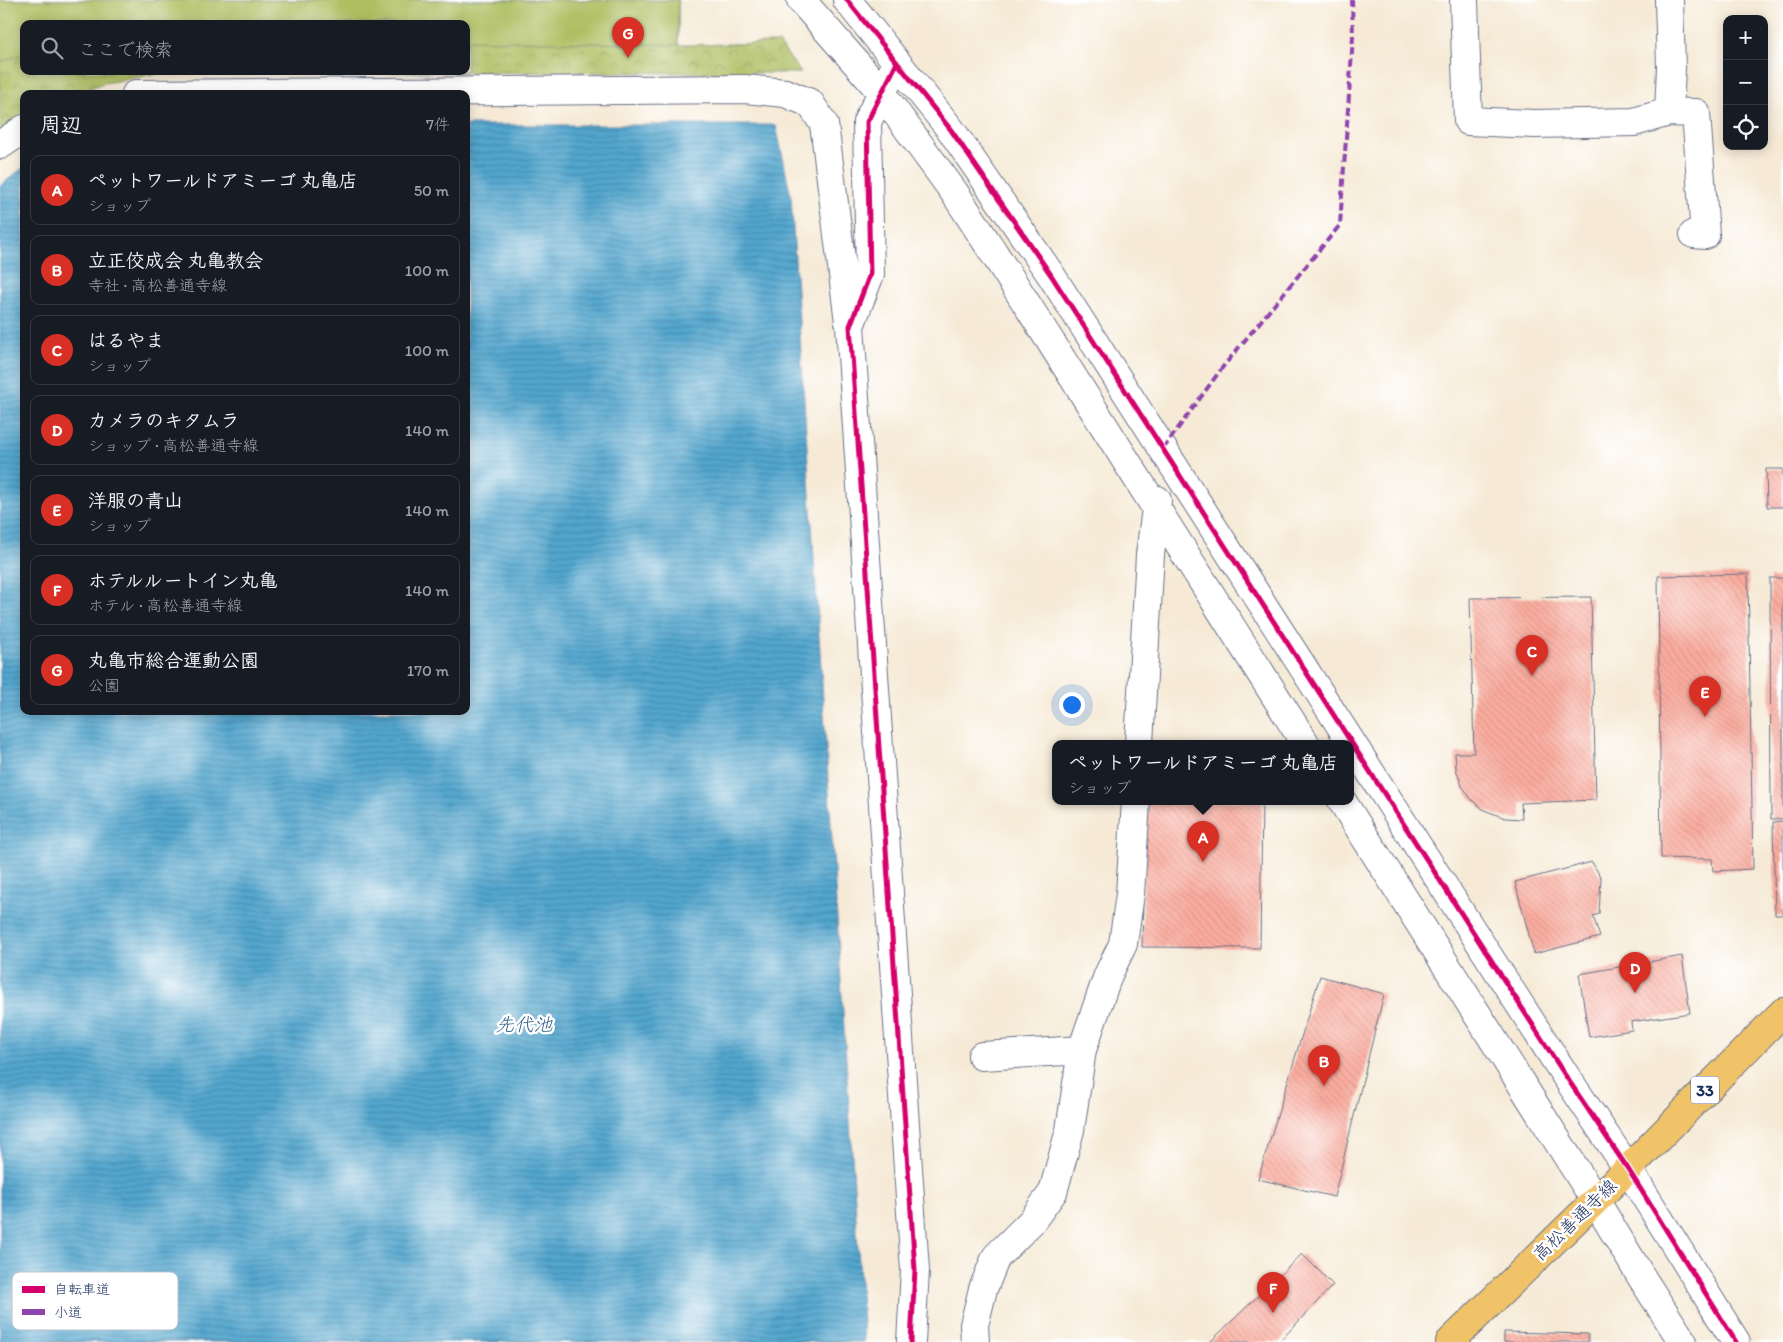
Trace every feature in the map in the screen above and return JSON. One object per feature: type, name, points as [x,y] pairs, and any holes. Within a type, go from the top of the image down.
[{"type":"main road","name":"高松善通寺線","points":[[1450,1342],[1628,1169],[1783,1012]]},
{"type":"street","points":[[801,0],[882,94],[959,201],[1014,284],[1303,740]]},
{"type":"street","points":[[847,0],[951,130],[1029,243],[1350,740]]},
{"type":"street","points":[[1464,0],[1468,121],[1534,124],[1634,122],[1669,112],[1696,113],[1705,235],[1694,234]]},
{"type":"street","points":[[1669,0],[1671,68],[1669,112]]},
{"type":"street","points":[[850,326],[870,274],[867,122],[897,63]]},
{"type":"street","points":[[470,91],[745,89],[785,93],[810,103],[824,124],[850,326],[915,1270],[911,1342]]},
{"type":"street","points":[[0,144],[20,132]]},
{"type":"street","points":[[1139,740],[1150,555],[1163,449]]},
{"type":"street","points":[[1354,746],[1563,1072],[1628,1169],[1736,1342]]},
{"type":"street","points":[[974,1342],[974,1325],[983,1289],[996,1258],[1030,1222],[1053,1192],[1070,1130],[1082,1050],[1108,975],[1123,944],[1130,894],[1136,805]]},
{"type":"street","points":[[1345,805],[1683,1342]]},
{"type":"street","points":[[982,1056],[1082,1050]]},
{"type":"green space","points":[[0,0],[678,0],[678,45],[779,43],[801,73],[470,72],[470,20],[20,20],[20,75],[150,75],[100,84],[88,90],[20,90],[20,123],[0,133]]},
{"type":"green space","points":[[0,0],[678,0],[678,45],[470,40],[470,20],[20,20],[20,55],[0,62]]},
{"type":"water","name":"先代池","points":[[470,125],[776,125],[791,197],[864,1342],[0,1342],[0,186],[20,170],[20,715],[470,715]]},
{"type":"building","points":[[1766,469],[1783,469],[1783,507],[1767,507]]},
{"type":"building","points":[[1748,574],[1753,869],[1713,871],[1712,859],[1661,858],[1658,576]]},
{"type":"building","points":[[1770,578],[1783,578],[1783,819],[1771,819]]},
{"type":"building","points":[[1591,597],[1596,800],[1521,803],[1522,819],[1505,818],[1484,810],[1472,800],[1462,786],[1456,769],[1455,753],[1474,753],[1470,598]]},
{"type":"building","points":[[1145,805],[1262,805],[1260,948],[1142,947]]},
{"type":"building","points":[[1783,821],[1783,915],[1775,915],[1773,822]]},
{"type":"building","points":[[1592,862],[1601,878],[1599,914],[1593,916],[1600,937],[1534,954],[1515,882]]},
{"type":"building","points":[[1682,956],[1690,1013],[1631,1022],[1632,1030],[1589,1037],[1579,974]]},
{"type":"building","points":[[1320,976],[1384,994],[1334,1197],[1258,1179]]},
{"type":"building","points":[[1302,1254],[1333,1285],[1279,1342],[1210,1342]]},
{"type":"building","points":[[1504,1332],[1588,1334],[1588,1342],[1504,1342]]},
{"type":"marked path","points":[[1163,449],[1222,368],[1340,225],[1353,37],[1352,0]]},
{"type":"cycle path","points":[[847,0],[951,130],[1051,275],[1350,740]]},
{"type":"cycle path","points":[[897,63],[867,122],[870,274],[850,326],[915,1270],[911,1342]]},
{"type":"cycle path","points":[[1354,747],[1563,1072],[1628,1169],[1736,1342]]},
{"type":"place","name":"丸亀市総合運動公園","points":[[628,58]]},
{"type":"place","name":"はるやま","points":[[1532,676]]},
{"type":"place","name":"洋服の青山","points":[[1705,717]]},
{"type":"place","name":"ペットワールドアミーゴ 丸亀店","points":[[1203,862]]},
{"type":"place","name":"カメラのキタムラ","points":[[1635,993]]},
{"type":"place","name":"立正佼成会 丸亀教会","points":[[1324,1086]]},
{"type":"place","name":"ホテルルートイン丸亀","points":[[1273,1313]]}]
